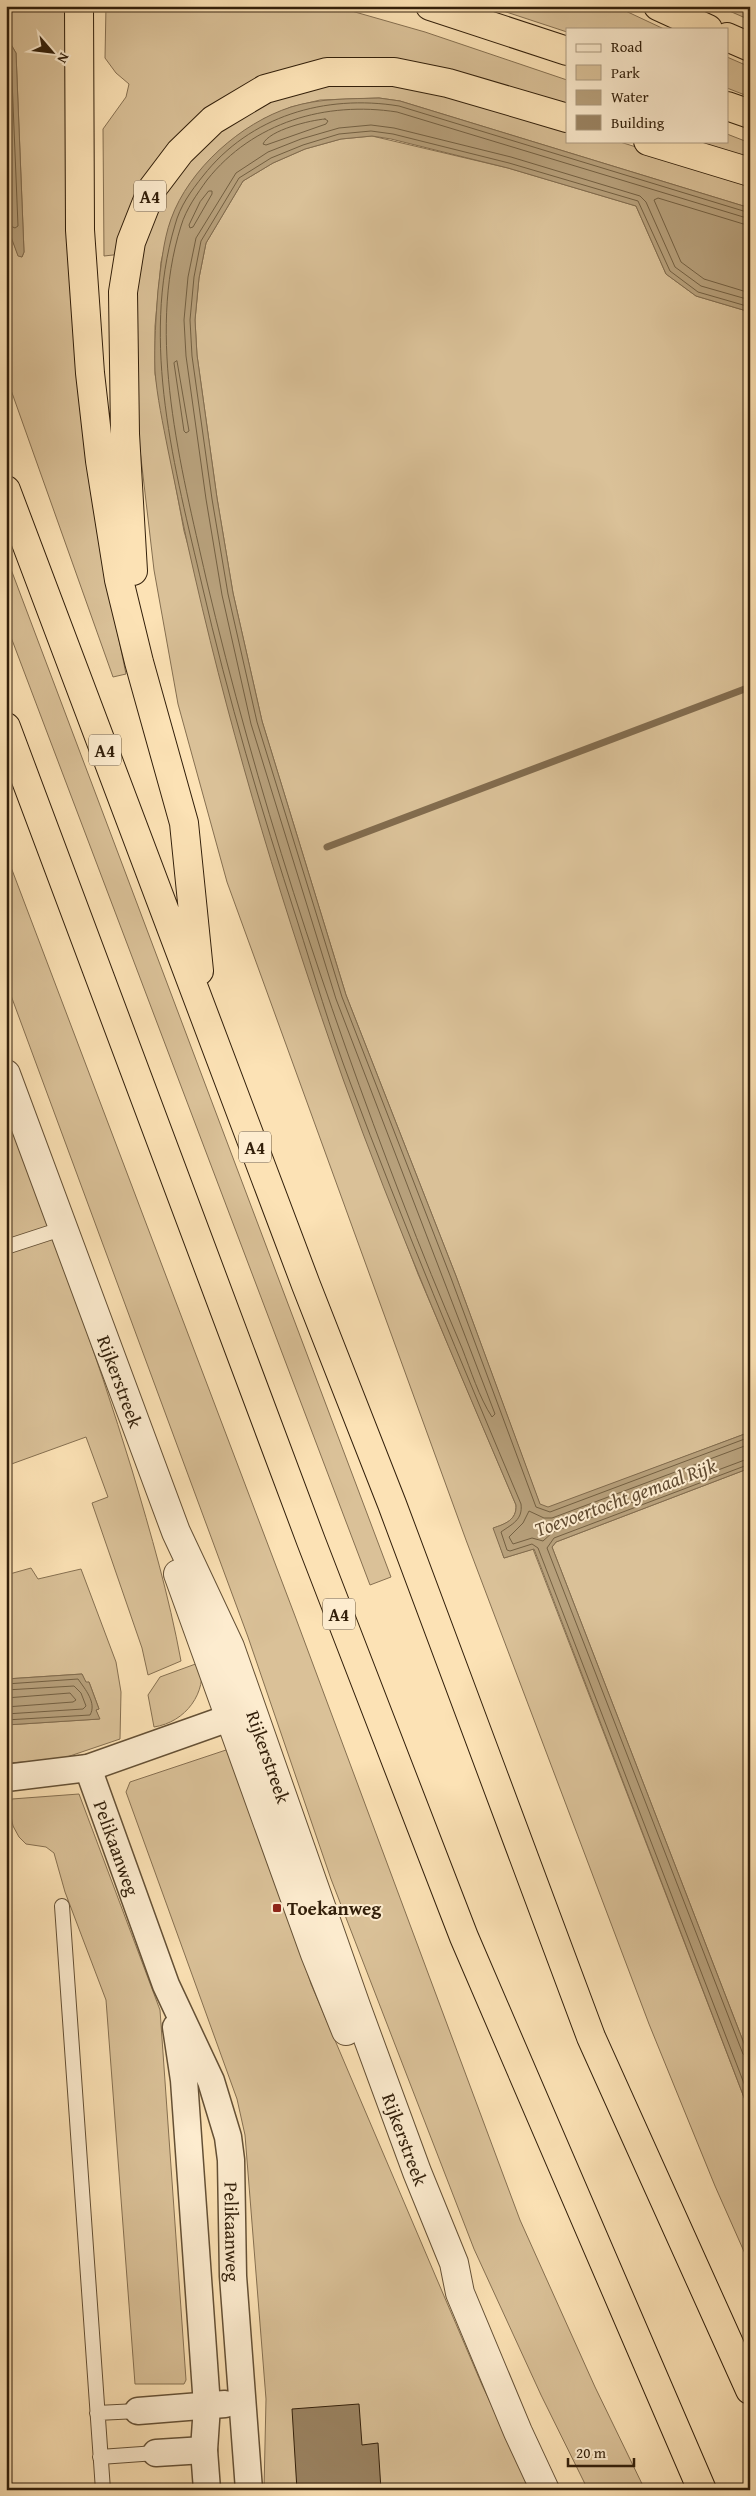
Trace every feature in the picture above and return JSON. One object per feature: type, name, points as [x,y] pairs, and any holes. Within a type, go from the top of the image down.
[{"type":"highway","name":"A4","points":[[79,6],[80,230],[90,373],[100,461],[119,580],[139,662],[184,823],[203,1010]]},
{"type":"highway","points":[[430,6],[566,52]]},
{"type":"highway","points":[[658,6],[706,28]]},
{"type":"highway","points":[[728,37],[750,47]]},
{"type":"highway","name":"A4","points":[[139,662],[125,434],[123,292],[132,242],[152,190],[180,152],[213,120],[265,90],[327,72],[394,72],[448,83],[566,118]]},
{"type":"highway","points":[[728,106],[750,114]]},
{"type":"highway","points":[[651,142],[750,172]]},
{"type":"highway","name":"A4","points":[[6,490],[392,1504],[591,2037],[750,2390]]},
{"type":"highway","name":"A4","points":[[6,727],[311,1541],[464,1936],[702,2490]]},
{"type":"street","name":"Rijkerstreek","points":[[6,1074],[58,1229],[240,1714],[315,1954],[443,2269],[460,2293],[518,2432],[545,2490]]},
{"type":"street","name":"Rijkerstreek","points":[[6,1112],[58,1229]]},
{"type":"street","points":[[6,1778],[88,1768],[240,1714]]},
{"type":"street","name":"Pelikaanweg","points":[[88,1768],[166,1985],[211,2080],[228,2137],[231,2160],[234,2276],[249,2490]]},
{"type":"street","name":"Pelikaanweg","points":[[166,1985],[184,2080],[208,2406],[204,2450],[207,2490]]},
{"type":"street","points":[[138,2411],[242,2403]]},
{"type":"street","points":[[156,2454],[204,2450]]},
{"type":"lane","points":[[6,1247],[58,1229]]},
{"type":"lane","points":[[62,1906],[103,2490]]},
{"type":"lane","points":[[97,2413],[138,2411]]},
{"type":"lane","points":[[100,2457],[156,2454]]},
{"type":"green space","points":[[6,6],[66,6],[107,581],[126,674],[113,677],[6,376],[6,223],[18,255],[22,257],[24,252],[16,53],[6,36]]},
{"type":"green space","points":[[106,6],[334,6],[425,32],[566,80],[566,111],[390,65],[209,114],[122,254],[104,256],[103,129],[126,97],[129,84],[116,73],[105,58]]},
{"type":"green space","points":[[488,6],[615,6],[662,28],[566,28],[566,32]]},
{"type":"green space","points":[[718,6],[749,6],[750,20]]},
{"type":"green space","points":[[728,57],[750,67],[750,97],[728,88]]},
{"type":"green space","points":[[330,79],[392,80],[566,126],[566,142],[620,142],[750,183],[750,208],[400,101],[379,98],[320,100],[291,107],[263,119],[171,220],[161,262],[155,326],[155,374],[184,531],[315,993],[344,1080],[418,1274],[516,1505],[515,1514],[510,1521],[494,1528],[504,1558],[533,1549],[750,2113],[750,2265],[715,2186],[649,2024],[466,1540],[227,882],[178,704],[154,570],[139,441],[130,292],[160,193],[186,158],[268,95]]},
{"type":"green space","points":[[728,134],[750,143],[750,167],[668,142],[728,142]]},
{"type":"green space","points":[[372,136],[508,168],[636,206],[666,274],[696,296],[750,312],[750,1432],[548,1508],[540,1505],[456,1276],[346,995],[262,721],[233,593],[217,498],[197,355],[195,320],[199,278],[206,243],[243,181],[273,163],[305,149],[341,139]]},
{"type":"green space","points":[[6,556],[391,1577],[370,1585],[6,624]]},
{"type":"green space","points":[[6,854],[295,1616],[520,2220],[595,2387],[645,2490],[588,2490],[541,2395],[474,2249],[331,1879],[248,1637],[6,982]]},
{"type":"green space","points":[[6,1113],[88,1335],[153,1541],[181,1661],[148,1675],[142,1648],[92,1503],[108,1497],[86,1437],[6,1466]]},
{"type":"green space","points":[[750,1468],[750,2059],[552,1547],[556,1542]]},
{"type":"green space","points":[[31,1568],[38,1579],[81,1569],[116,1662],[121,1692],[120,1739],[58,1760],[6,1763],[6,1725],[99,1719],[96,1710],[99,1709],[89,1682],[86,1683],[82,1674],[6,1679],[6,1575]]},
{"type":"green space","points":[[201,1662],[201,1685],[192,1704],[176,1719],[154,1727],[148,1695],[160,1677]]},
{"type":"green space","points":[[235,1747],[311,1984],[482,2385],[532,2490],[264,2490],[266,2399],[245,2135],[237,2099],[126,1792],[130,1782]]},
{"type":"green space","points":[[79,1794],[160,2010],[186,2380],[184,2384],[135,2384],[106,2000],[65,1892],[54,1853],[46,1847],[26,1844],[19,1837],[13,1826],[10,1811],[12,1799]]},
{"type":"water","points":[[6,36],[16,53],[24,252],[22,257],[18,256],[6,223]]},
{"type":"water","name":"Toevoertocht gemaal Rijk","points":[[379,98],[400,101],[750,208],[750,312],[696,296],[666,274],[636,206],[508,168],[391,139],[372,136],[341,139],[305,149],[273,163],[243,181],[206,243],[199,278],[195,320],[197,355],[217,498],[233,593],[262,721],[346,995],[456,1276],[540,1504],[548,1507],[750,1432],[750,1468],[556,1542],[552,1547],[750,2059],[750,2113],[534,1549],[504,1558],[493,1528],[506,1523],[512,1518],[515,1514],[516,1505],[426,1294],[384,1187],[343,1079],[301,955],[262,830],[226,704],[191,561],[160,411],[155,371],[155,351],[161,263],[171,219],[179,200],[190,183],[219,150],[236,136],[272,114],[313,102]]},
{"type":"water","points":[[82,1674],[86,1682],[89,1682],[99,1709],[96,1710],[100,1719],[6,1725],[6,1679]]},
{"type":"building","points":[[359,2404],[362,2445],[378,2443],[381,2490],[297,2490],[292,2409]]},
{"type":"waterway","points":[[327,847],[750,687]]},
{"type":"place","name":"Toekanweg","points":[[277,1908]]}]
